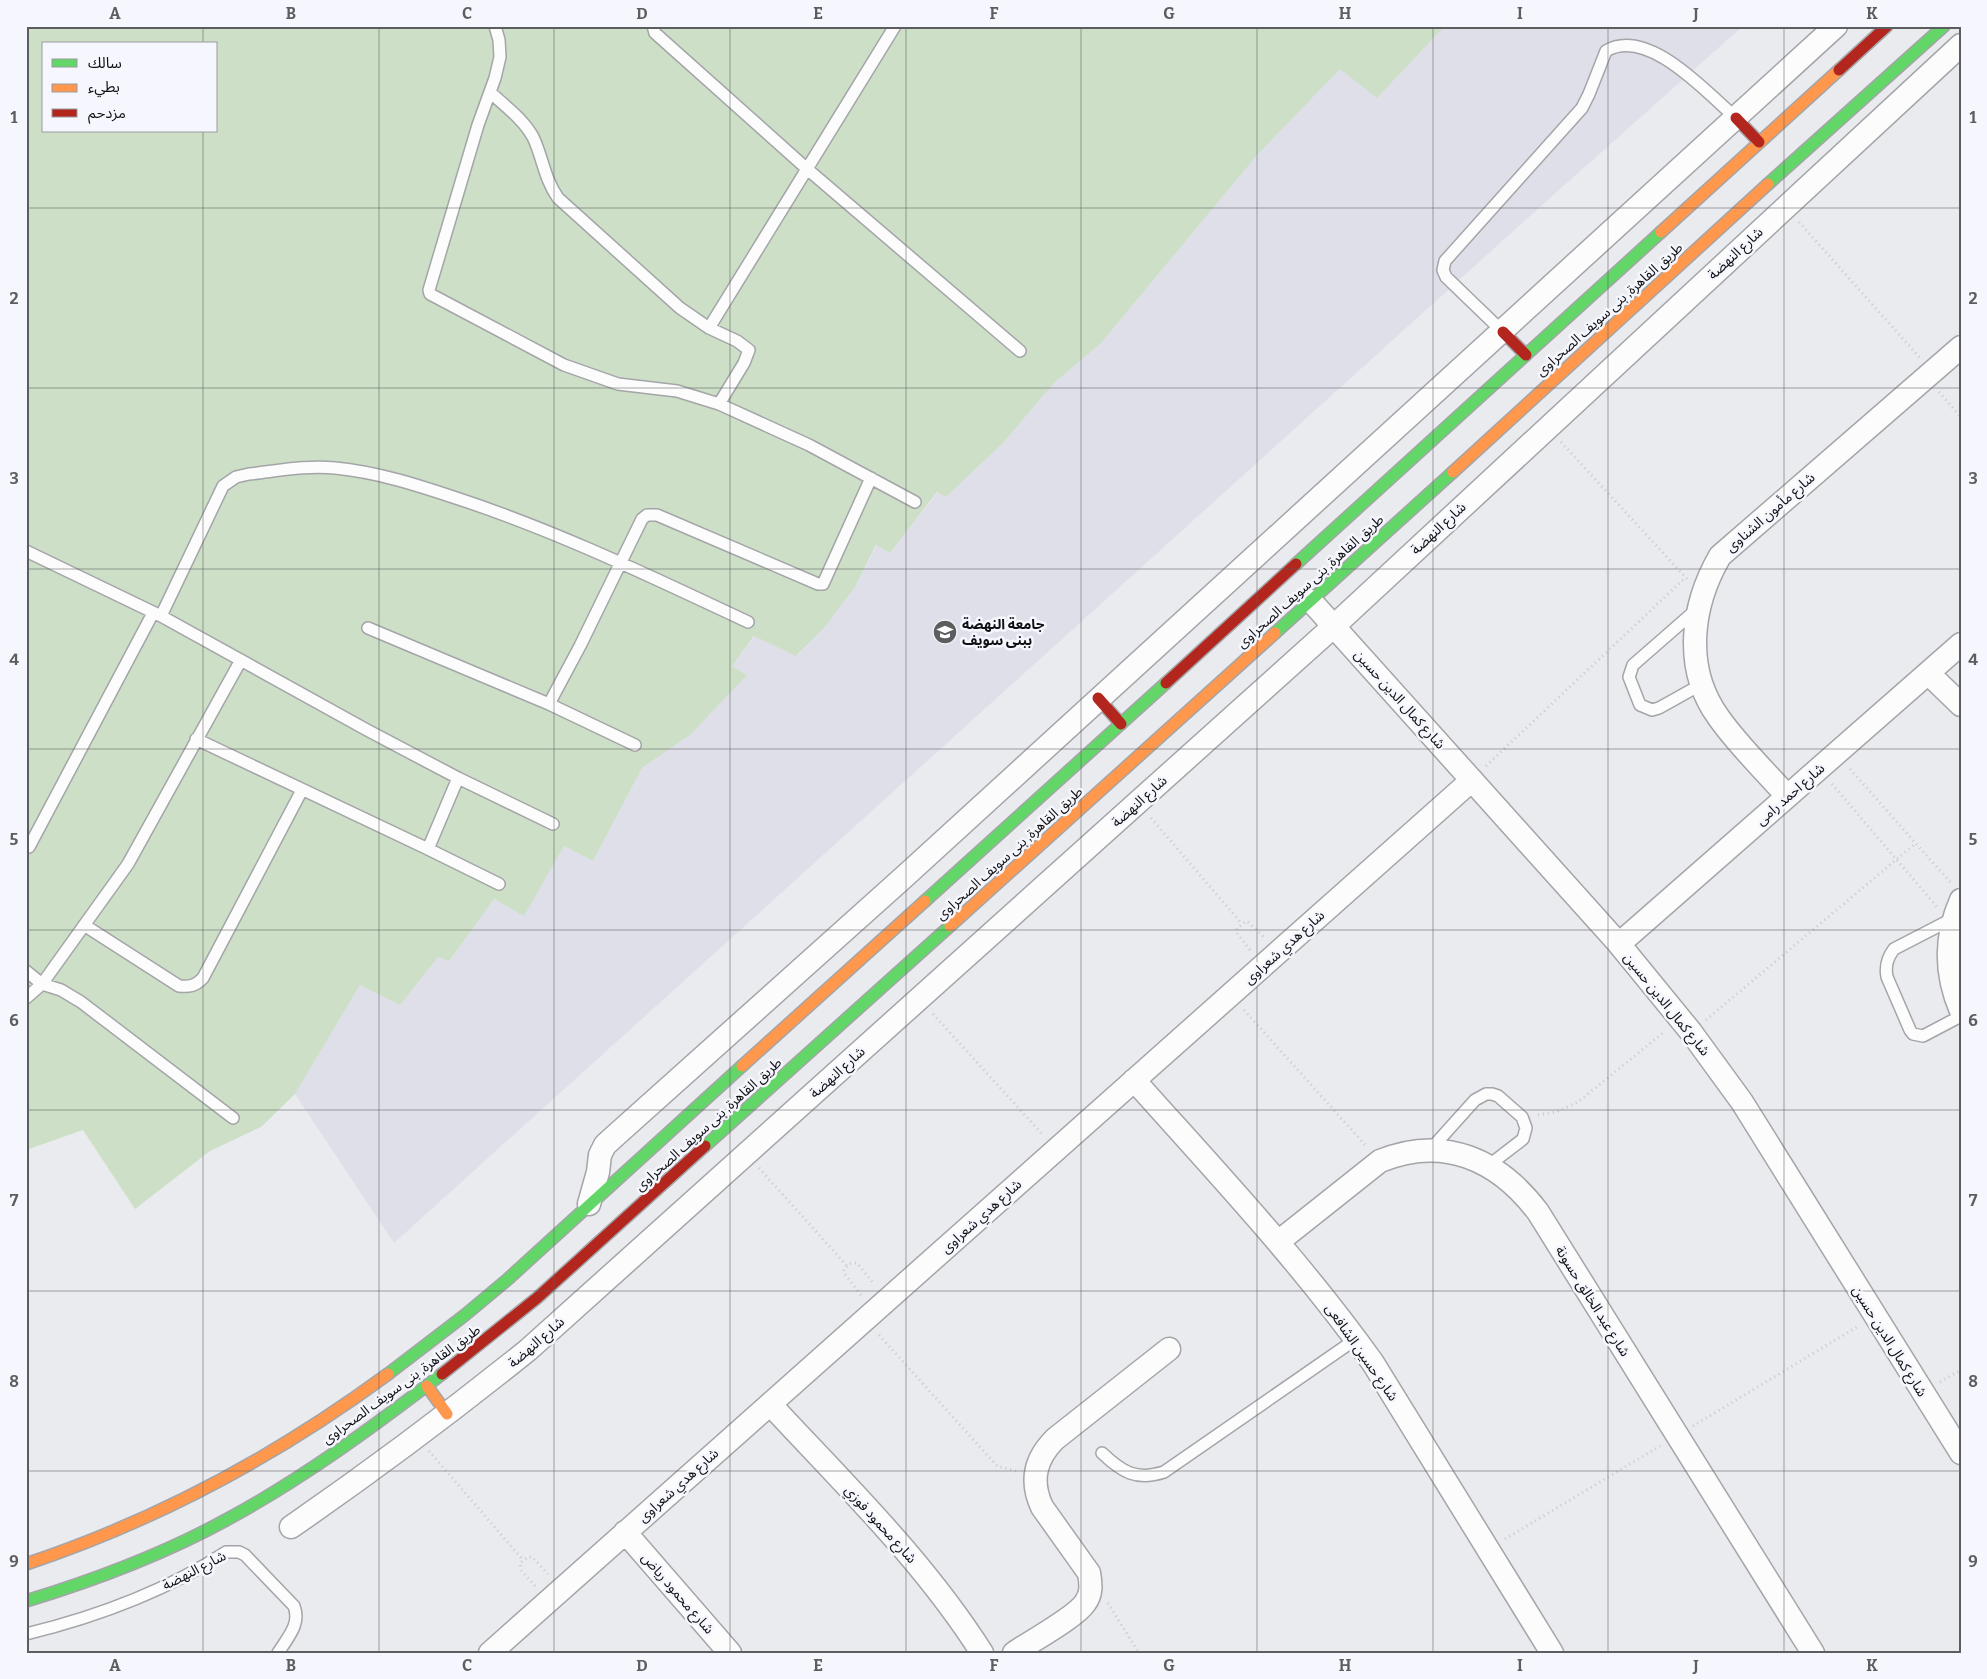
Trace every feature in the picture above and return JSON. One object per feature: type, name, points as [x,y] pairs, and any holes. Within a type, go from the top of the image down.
[{"type":"main road","name":"طريق القاهرة, بنى سويف الصحراوى","points":[[26,1564],[88,1543],[175,1504],[268,1453],[318,1423],[374,1385],[460,1321],[540,1251],[589,1204],[696,1114],[1887,26]]},
{"type":"main road","name":"طريق القاهرة, بنى سويف الصحراوى","points":[[26,1601],[110,1574],[161,1552],[258,1502],[305,1472],[427,1386],[537,1298],[713,1134],[1311,601],[1944,26]]},
{"type":"main road","points":[[1736,118],[1759,142]]},
{"type":"main road","points":[[1502,332],[1526,355]]},
{"type":"main road","points":[[1098,698],[1121,724]]},
{"type":"main road","points":[[427,1386],[447,1414]]},
{"type":"street","points":[[589,1204],[598,1172],[600,1155],[605,1145],[904,877],[1836,26]]},
{"type":"street","name":"شارع النهضة","points":[[291,1527],[352,1485],[528,1350],[1334,626],[1961,45]]},
{"type":"street","name":"شارع مأمون الشناوى","points":[[1787,796],[1719,718],[1702,684],[1697,666],[1695,647],[1700,601],[1710,574],[1720,556],[1961,347]]},
{"type":"street","name":"شارع كمال الدين حسين","points":[[1311,601],[1619,944],[1686,1025],[1742,1102],[1961,1453]]},
{"type":"street","name":"شارع احمد رامى","points":[[1619,944],[1961,644]]},
{"type":"street","points":[[1928,673],[1961,704]]},
{"type":"street","name":"شارع هدي شعراوى","points":[[490,1653],[1472,780]]},
{"type":"street","points":[[1954,906],[1949,967],[1952,984],[1961,1011]]},
{"type":"street","name":"شارع حسين الشافعى","points":[[1134,1080],[1278,1242],[1356,1339],[1373,1363],[1552,1653]]},
{"type":"street","name":"شارع عبد الخالق حسونة","points":[[1278,1242],[1380,1161],[1404,1153],[1430,1150],[1461,1154],[1488,1166],[1516,1186],[1538,1212],[1813,1653]]},
{"type":"street","points":[[1014,1653],[1080,1610],[1090,1594],[1091,1583],[1089,1573],[1042,1507],[1035,1486],[1037,1465],[1048,1446],[1055,1439],[1169,1349]]},
{"type":"street","name":"شارع محمود فوزي","points":[[770,1404],[899,1543],[948,1603],[982,1653]]},
{"type":"street","name":"شارع محمود رياض","points":[[625,1532],[730,1653]]},
{"type":"lane","points":[[495,26],[499,40],[500,57],[429,290],[430,294],[564,365],[581,372],[618,384],[677,391],[719,404],[809,445],[915,502]]},
{"type":"lane","points":[[653,26],[655,33],[806,168],[1020,351]]},
{"type":"lane","points":[[709,328],[895,26]]},
{"type":"lane","points":[[1502,332],[1446,278],[1443,270],[1446,261],[1582,108],[1606,51],[1621,45],[1633,45],[1659,55],[1682,70],[1736,118]]},
{"type":"lane","points":[[490,92],[524,123],[535,142],[549,184],[558,198],[680,308],[709,328],[737,341],[749,350],[744,363],[719,404]]},
{"type":"lane","points":[[29,847],[157,614],[223,486],[236,477],[249,474],[334,468],[370,474],[415,485],[511,516],[621,562],[748,622]]},
{"type":"lane","points":[[549,704],[642,519],[648,516],[657,516],[818,584],[823,584],[871,478]]},
{"type":"lane","points":[[26,551],[157,614],[458,778],[553,824]]},
{"type":"lane","points":[[1700,601],[1633,665],[1629,677],[1640,704],[1652,710],[1702,684]]},
{"type":"lane","points":[[368,628],[549,704],[635,745]]},
{"type":"lane","points":[[26,998],[42,984],[128,864],[241,660]]},
{"type":"lane","points":[[196,739],[499,884]]},
{"type":"lane","points":[[428,849],[458,778]]},
{"type":"lane","points":[[84,925],[179,986],[189,987],[197,984],[203,978],[302,790]]},
{"type":"lane","points":[[1954,906],[1894,949],[1886,963],[1887,977],[1913,1034],[1923,1036],[1961,1016]]},
{"type":"lane","points":[[26,971],[42,984],[61,990],[81,1002],[233,1118]]},
{"type":"lane","points":[[1430,1150],[1480,1096],[1492,1094],[1498,1096],[1522,1117],[1526,1128],[1523,1139],[1488,1166]]},
{"type":"lane","points":[[1102,1452],[1115,1465],[1134,1474],[1144,1476],[1164,1472],[1356,1339]]},
{"type":"lane","name":"شارع النهضة","points":[[26,1634],[72,1622],[131,1600],[175,1581],[226,1552],[232,1551],[245,1555],[294,1606],[296,1613],[295,1626],[278,1653]]},
{"type":"path","points":[[1786,206],[1929,374],[1961,417]]},
{"type":"path","points":[[1547,427],[1686,578],[1700,601]]},
{"type":"path","points":[[1472,780],[1686,578]]},
{"type":"path","points":[[1836,753],[1916,843],[1954,906]]},
{"type":"path","points":[[1819,768],[1897,860],[1954,906]]},
{"type":"path","points":[[1137,803],[1242,924]]},
{"type":"path","points":[[1522,1117],[1556,1112],[1578,1102],[1686,1025],[1897,860],[1916,843]]},
{"type":"path","points":[[1244,921],[1250,922],[1271,959],[1237,933],[1237,928],[1244,921]]},
{"type":"path","points":[[1231,994],[1380,1161]]},
{"type":"path","points":[[919,998],[1056,1150]]},
{"type":"path","points":[[747,1153],[847,1266]]},
{"type":"path","points":[[875,1310],[857,1264],[851,1263],[844,1271],[845,1275],[875,1310],[997,1466],[1015,1472],[1030,1469],[1037,1465]]},
{"type":"path","points":[[416,1437],[524,1560]]},
{"type":"path","points":[[528,1557],[534,1558],[555,1595],[521,1570],[520,1563],[528,1557]]},
{"type":"path","points":[[1089,1573],[1139,1653]]},
{"type":"shaded area","name":"جامعة النهضة ببنى سويف","points":[[1445,26],[1743,26],[1541,206],[394,1243],[295,1094],[360,985],[400,1005],[438,957],[449,961],[494,899],[524,915],[564,846],[593,861],[642,768],[690,735],[746,675],[732,666],[755,636],[797,656],[824,628],[855,587],[877,545],[890,553],[938,492],[946,497],[1004,442],[1054,383],[1101,343],[1258,154],[1340,68],[1377,98]]},
{"type":"green space","points":[[26,26],[1445,26],[1377,98],[1340,69],[1258,154],[1101,343],[1054,383],[1004,442],[946,497],[937,492],[890,553],[876,545],[855,587],[824,628],[796,656],[754,636],[732,666],[747,675],[690,735],[642,768],[593,861],[564,846],[524,916],[494,899],[449,961],[438,957],[400,1005],[360,985],[295,1094],[261,1127],[210,1151],[135,1209],[83,1130],[26,1150]]},
{"type":"traffic: fast","points":[[1768,184],[1944,26]]},
{"type":"traffic: fast","points":[[1296,564],[1661,232]]},
{"type":"traffic: fast","points":[[1275,633],[1453,472]]},
{"type":"traffic: fast","points":[[925,901],[1166,683]]},
{"type":"traffic: fast","points":[[705,1146],[950,926]]},
{"type":"traffic: fast","points":[[388,1374],[465,1315],[508,1279],[742,1066]]},
{"type":"traffic: fast","points":[[26,1601],[128,1566],[202,1533],[226,1520],[337,1452],[442,1374]]},
{"type":"traffic: slow","points":[[1661,232],[1839,70]]},
{"type":"traffic: slow","points":[[1453,472],[1768,184]]},
{"type":"traffic: slow","points":[[950,926],[1275,633]]},
{"type":"traffic: slow","points":[[742,1066],[925,901]]},
{"type":"traffic: slow","points":[[26,1564],[122,1528],[214,1483],[303,1432],[388,1374]]},
{"type":"traffic: slow","points":[[427,1386],[447,1414]]},
{"type":"traffic: jam","points":[[1839,70],[1887,26]]},
{"type":"traffic: jam","points":[[1736,118],[1759,142]]},
{"type":"traffic: jam","points":[[1503,332],[1526,355]]},
{"type":"traffic: jam","points":[[1166,683],[1296,564]]},
{"type":"traffic: jam","points":[[1098,698],[1121,724]]},
{"type":"traffic: jam","points":[[442,1374],[537,1298],[705,1146]]},
{"type":"place","name":"جامعة النهضة ببنى سويف","points":[[945,632]]}]
